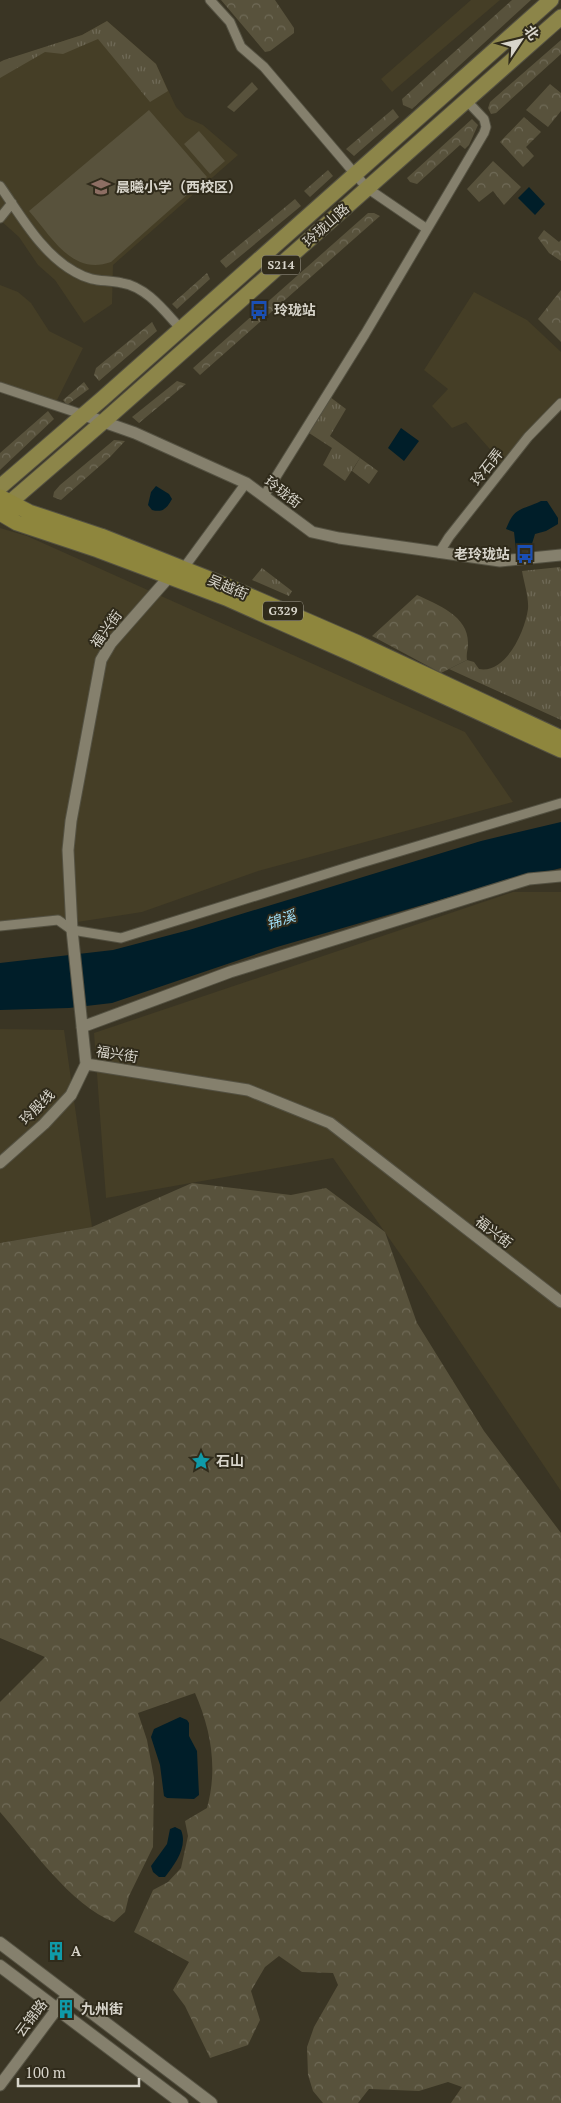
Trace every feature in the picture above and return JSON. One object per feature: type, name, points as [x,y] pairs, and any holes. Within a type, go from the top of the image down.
[{"type":"highway","name":"吴越街","points":[[3,506],[29,512],[101,536],[183,569],[349,640],[561,738]]},
{"type":"highway","name":"吴越街","points":[[3,506],[16,523],[98,550],[226,598],[561,750]]},
{"type":"main road","name":"玲珑山路","points":[[0,487],[84,415],[551,0]]},
{"type":"main road","name":"玲珑山路","points":[[3,506],[104,421],[561,16]]},
{"type":"main road","points":[[0,1943],[211,2103]]},
{"type":"main road","points":[[0,1966],[182,2103]]},
{"type":"street","points":[[210,0],[230,22],[241,47],[264,67],[367,188],[427,229]]},
{"type":"street","points":[[264,496],[427,229],[486,127],[484,119],[466,100]]},
{"type":"street","points":[[0,186],[47,250],[60,262],[74,272],[94,281],[123,283],[139,288],[154,300],[181,329]]},
{"type":"street","points":[[0,218],[12,203]]},
{"type":"street","name":"玲珑街","points":[[0,387],[135,433],[246,483],[312,532],[440,554],[500,561],[561,555]]},
{"type":"street","name":"玲石弄","points":[[440,554],[449,537],[528,437],[561,403]]},
{"type":"street","points":[[183,569],[246,483]]},
{"type":"street","name":"福兴街","points":[[169,577],[110,643],[102,660],[71,821],[68,850],[72,930],[86,1064],[248,1090],[330,1123],[561,1302]]},
{"type":"street","points":[[0,926],[58,920],[72,930],[121,938],[361,863],[561,804]]},
{"type":"street","points":[[82,1027],[239,969],[529,879],[561,876]]},
{"type":"street","name":"玲殷线","points":[[0,1163],[44,1124],[70,1095],[86,1064]]},
{"type":"street","name":"云锦路","points":[[0,2085],[68,1994]]},
{"type":"shaded area","points":[[471,0],[500,0],[392,92],[381,79]]},
{"type":"shaded area","name":"晨曦小学（西校区）","points":[[107,21],[156,64],[176,107],[185,117],[203,125],[238,155],[113,265],[112,304],[84,323],[55,280],[38,265],[19,237],[0,220],[0,62],[82,35]]},
{"type":"shaded area","points":[[0,285],[18,292],[31,303],[49,331],[83,348],[56,402],[0,383]]},
{"type":"shaded area","points":[[474,292],[527,320],[561,352],[561,398],[537,421],[503,464],[466,422],[452,428],[432,406],[448,389],[424,370]]},
{"type":"shaded area","points":[[0,528],[27,536],[465,732],[513,802],[258,871],[142,912],[32,929],[0,928]]},
{"type":"shaded area","points":[[513,892],[561,892],[561,1491],[426,1291],[333,1158],[106,1198],[94,1033]]},
{"type":"shaded area","points":[[0,1029],[64,1030],[92,1227],[0,1243]]},
{"type":"green space","points":[[221,0],[275,0],[294,28],[294,33],[270,51],[265,52]]},
{"type":"green space","points":[[512,0],[531,0],[412,109],[403,105],[402,99]]},
{"type":"green space","points":[[107,21],[156,64],[168,91],[150,102],[98,39],[63,54],[45,52],[0,78],[0,62],[82,35]]},
{"type":"green space","points":[[561,40],[561,54],[496,113],[491,114],[488,108],[490,102]]},
{"type":"green space","points":[[252,82],[258,89],[234,112],[227,107]]},
{"type":"green space","points":[[550,84],[561,93],[561,111],[548,127],[526,110]]},
{"type":"green space","points":[[393,109],[399,117],[354,156],[346,149]]},
{"type":"green space","points":[[149,110],[207,177],[111,262],[97,265],[85,264],[74,259],[64,252],[29,211]]},
{"type":"green space","points":[[524,117],[541,132],[526,147],[534,156],[523,167],[500,142]]},
{"type":"green space","points":[[472,119],[478,125],[469,145],[465,149],[460,145],[417,184],[410,182],[407,178]]},
{"type":"green space","points":[[199,131],[225,161],[210,174],[184,144]]},
{"type":"green space","points":[[493,161],[521,187],[504,205],[493,191],[479,202],[467,189]]},
{"type":"green space","points":[[328,170],[333,176],[310,197],[304,191]]},
{"type":"green space","points":[[295,199],[301,206],[226,268],[220,261]]},
{"type":"green space","points":[[368,213],[380,216],[200,375],[193,368]]},
{"type":"green space","points":[[544,230],[559,242],[561,240],[561,261],[549,253],[538,238]]},
{"type":"green space","points":[[207,273],[210,279],[177,309],[172,304]]},
{"type":"green space","points":[[561,290],[561,342],[538,319]]},
{"type":"green space","points":[[152,322],[157,331],[99,381],[94,375],[96,368]]},
{"type":"green space","points":[[177,381],[186,384],[139,423],[132,417]]},
{"type":"green space","points":[[84,382],[89,389],[67,405],[63,400]]},
{"type":"green space","points":[[330,397],[346,409],[330,436],[360,458],[345,481],[323,465],[332,448],[309,433]]},
{"type":"green space","points":[[48,411],[54,419],[0,470],[0,453]]},
{"type":"green space","points":[[114,440],[125,441],[110,457],[61,500],[53,497],[54,492],[60,485]]},
{"type":"green space","points":[[360,458],[378,471],[369,484],[352,471]]},
{"type":"green space","points":[[560,567],[561,720],[449,669],[467,660],[474,662],[479,669],[489,669],[498,665],[506,658],[513,649],[523,628],[528,609],[522,571]]},
{"type":"green space","points":[[262,568],[292,591],[289,596],[252,580]]},
{"type":"green space","points":[[417,595],[443,608],[458,619],[467,634],[467,660],[441,673],[372,636]]},
{"type":"green space","points":[[192,1183],[291,1195],[326,1188],[385,1232],[417,1323],[484,1431],[561,1533],[561,2103],[451,2103],[462,2087],[448,2082],[419,2091],[369,2089],[358,2103],[323,2103],[313,2091],[308,2075],[307,2047],[314,2027],[338,1985],[333,1973],[302,1972],[279,1956],[265,1967],[251,1991],[260,2020],[248,2045],[210,2058],[185,2006],[173,1990],[189,1962],[134,1932],[153,1890],[168,1882],[181,1868],[188,1836],[185,1821],[207,1808],[212,1778],[211,1749],[201,1707],[195,1693],[138,1713],[147,1740],[154,1778],[153,1847],[129,1896],[125,1912],[114,1922],[82,1903],[67,1889],[38,1858],[0,1812],[0,1702],[45,1657],[0,1638],[0,1243],[92,1227]]},
{"type":"water","points":[[529,187],[545,204],[535,215],[518,198]]},
{"type":"water","points":[[401,428],[419,441],[404,461],[388,448]]},
{"type":"water","points":[[156,486],[169,494],[172,499],[166,507],[159,511],[152,510],[148,505],[151,492]]},
{"type":"water","points":[[541,501],[547,501],[558,518],[558,524],[546,531],[535,534],[531,547],[516,550],[514,532],[506,529],[512,516],[519,510]]},
{"type":"water","name":"锦溪","points":[[561,822],[561,868],[488,886],[277,947],[112,1003],[69,1008],[0,1010],[0,963],[113,950],[189,930],[481,841]]},
{"type":"water","points":[[180,1717],[189,1723],[189,1736],[197,1751],[199,1795],[194,1799],[167,1798],[164,1796],[160,1765],[151,1737],[154,1729]]},
{"type":"water","points":[[175,1827],[181,1830],[183,1836],[182,1849],[165,1877],[159,1877],[153,1872],[151,1866],[167,1844],[170,1829]]},
{"type":"place","name":"晨曦小学（西校区）","points":[[101,187]]},
{"type":"place","name":"玲珑站","points":[[259,310]]},
{"type":"place","name":"老玲珑站","points":[[525,554]]},
{"type":"place","name":"石山","points":[[201,1461]]},
{"type":"place","name":"A","points":[[56,1951]]},
{"type":"place","name":"九州街","points":[[66,2009]]}]
